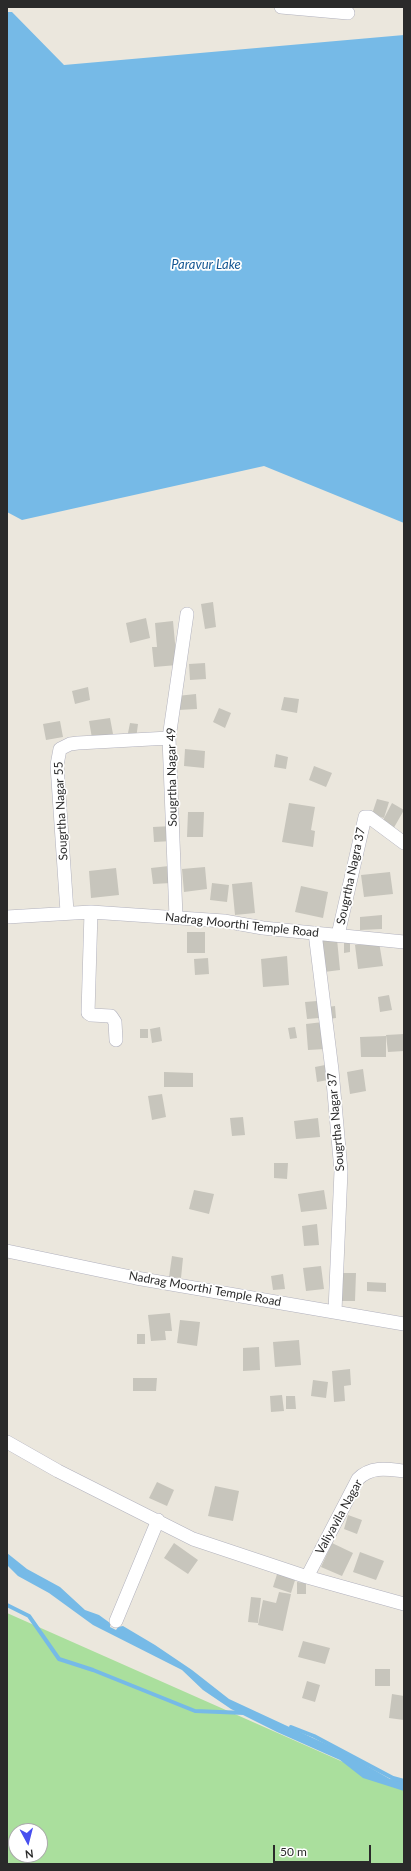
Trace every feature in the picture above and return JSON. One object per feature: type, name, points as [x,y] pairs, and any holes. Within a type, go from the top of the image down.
[{"type":"street","points":[[281,7],[348,13]]},
{"type":"street","name":"Sougrtha Nagar 49","points":[[176,917],[169,738],[187,614]]},
{"type":"street","name":"Sougrtha Nagar 55","points":[[67,912],[57,765],[60,749],[70,744],[78,743],[169,738]]},
{"type":"street","name":"Sougrtha Nagra 37","points":[[338,935],[366,817],[369,817],[404,843]]},
{"type":"street","name":"Nadrag Moorthi Temple Road","points":[[7,917],[67,912],[176,917],[224,921],[315,933],[404,942]]},
{"type":"street","points":[[92,912],[88,1012],[91,1015],[111,1016],[116,1022],[116,1040]]},
{"type":"street","name":"Sougrtha Nagar 37","points":[[315,933],[332,1070],[341,1171],[335,1311]]},
{"type":"street","name":"Nadrag Moorthi Temple Road","points":[[7,1251],[136,1278],[404,1324]]},
{"type":"street","points":[[7,1442],[58,1471],[158,1520],[193,1539],[307,1577],[404,1604]]},
{"type":"street","name":"Valiyavila Nagar","points":[[307,1577],[358,1479],[365,1472],[373,1470],[404,1470]]},
{"type":"street","points":[[116,1621],[158,1520]]},
{"type":"green space","points":[[7,1613],[404,1789],[404,1864],[7,1864]]},
{"type":"water","name":"Paravur Lake","points":[[7,12],[12,12],[64,65],[404,35],[404,523],[264,466],[22,520],[7,512]]},
{"type":"water","points":[[7,1553],[27,1569],[60,1587],[85,1610],[99,1615],[110,1623],[110,1627],[116,1630],[118,1627],[123,1626],[155,1645],[192,1670],[229,1699],[341,1751],[390,1779],[404,1780],[404,1791],[363,1778],[340,1760],[277,1732],[231,1709],[203,1690],[182,1670],[93,1625],[49,1593],[18,1576],[7,1565]]},
{"type":"building","points":[[213,602],[216,627],[205,629],[201,604]]},
{"type":"building","points":[[146,618],[150,638],[130,643],[126,623]]},
{"type":"building","points":[[173,621],[177,665],[154,667],[152,647],[157,647],[155,623]]},
{"type":"building","points":[[205,663],[206,679],[190,680],[189,664]]},
{"type":"building","points":[[88,687],[90,700],[75,704],[72,691]]},
{"type":"building","points":[[196,694],[197,709],[178,710],[177,696]]},
{"type":"building","points":[[284,697],[299,699],[297,713],[281,710]]},
{"type":"building","points":[[219,708],[231,713],[225,728],[213,722]]},
{"type":"building","points":[[110,718],[113,734],[92,738],[89,721]]},
{"type":"building","points":[[60,721],[63,737],[46,740],[43,724]]},
{"type":"building","points":[[130,723],[138,724],[136,739],[127,738]]},
{"type":"building","points":[[185,749],[205,751],[204,768],[184,766]]},
{"type":"building","points":[[276,754],[288,757],[286,769],[274,767]]},
{"type":"building","points":[[314,766],[332,773],[326,787],[309,780]]},
{"type":"building","points":[[377,799],[389,802],[384,818],[372,814]]},
{"type":"building","points":[[289,803],[315,807],[311,830],[315,831],[313,847],[282,842]]},
{"type":"building","points":[[392,803],[404,810],[392,831],[381,824]]},
{"type":"building","points":[[188,812],[204,812],[203,837],[187,837]]},
{"type":"building","points":[[172,826],[173,841],[154,842],[153,827]]},
{"type":"building","points":[[169,866],[171,883],[153,884],[151,868]]},
{"type":"building","points":[[205,867],[207,889],[184,892],[182,869]]},
{"type":"building","points":[[116,868],[119,895],[91,898],[89,871]]},
{"type":"building","points":[[390,872],[393,894],[364,897],[361,875]]},
{"type":"building","points":[[252,882],[255,913],[235,915],[232,884]]},
{"type":"building","points":[[212,883],[229,885],[227,902],[210,900]]},
{"type":"building","points":[[301,886],[328,892],[323,918],[295,912]]},
{"type":"building","points":[[382,915],[382,929],[360,930],[360,917]]},
{"type":"building","points":[[187,932],[205,932],[205,953],[187,953]]},
{"type":"building","points":[[337,939],[340,970],[324,972],[321,941]]},
{"type":"building","points":[[344,941],[350,941],[350,952],[344,953]]},
{"type":"building","points":[[379,942],[383,966],[358,969],[355,945]]},
{"type":"building","points":[[287,956],[289,985],[263,987],[261,959]]},
{"type":"building","points":[[208,958],[209,974],[195,975],[194,959]]},
{"type":"building","points":[[389,995],[392,1010],[380,1012],[378,997]]},
{"type":"building","points":[[317,1001],[319,1018],[307,1019],[305,1002]]},
{"type":"building","points":[[335,1006],[336,1018],[328,1019],[327,1007]]},
{"type":"building","points":[[323,1022],[325,1049],[308,1050],[306,1024]]},
{"type":"building","points":[[160,1027],[162,1041],[152,1043],[150,1029]]},
{"type":"building","points":[[295,1027],[297,1038],[290,1039],[288,1028]]},
{"type":"building","points":[[140,1029],[148,1029],[148,1038],[140,1038]]},
{"type":"building","points":[[404,1034],[404,1051],[388,1052],[386,1035]]},
{"type":"building","points":[[386,1036],[386,1057],[361,1057],[360,1037]]},
{"type":"building","points":[[325,1065],[328,1080],[317,1082],[315,1067]]},
{"type":"building","points":[[363,1069],[366,1091],[350,1094],[347,1072]]},
{"type":"building","points":[[164,1072],[193,1073],[193,1087],[164,1087]]},
{"type":"building","points":[[162,1094],[166,1117],[152,1120],[148,1096]]},
{"type":"building","points":[[243,1117],[245,1135],[232,1136],[230,1118]]},
{"type":"building","points":[[318,1118],[320,1137],[296,1139],[294,1121]]},
{"type":"building","points":[[274,1163],[288,1163],[287,1179],[274,1178]]},
{"type":"building","points":[[194,1190],[214,1194],[209,1214],[189,1209]]},
{"type":"building","points":[[324,1190],[327,1209],[301,1212],[298,1194]]},
{"type":"building","points":[[317,1224],[319,1245],[304,1246],[302,1226]]},
{"type":"building","points":[[172,1256],[183,1258],[181,1278],[169,1277]]},
{"type":"building","points":[[321,1266],[324,1289],[306,1291],[303,1268]]},
{"type":"building","points":[[338,1273],[356,1273],[355,1301],[338,1301]]},
{"type":"building","points":[[283,1274],[285,1289],[273,1290],[271,1276]]},
{"type":"building","points":[[367,1282],[386,1283],[386,1292],[367,1291]]},
{"type":"building","points":[[170,1313],[172,1331],[165,1331],[166,1340],[151,1341],[148,1315]]},
{"type":"building","points":[[180,1320],[200,1322],[197,1346],[177,1343]]},
{"type":"building","points":[[137,1334],[145,1334],[145,1344],[137,1344]]},
{"type":"building","points":[[299,1340],[301,1365],[275,1367],[273,1342]]},
{"type":"building","points":[[259,1347],[260,1370],[243,1371],[243,1348]]},
{"type":"building","points":[[350,1369],[351,1385],[344,1386],[345,1401],[334,1402],[332,1371]]},
{"type":"building","points":[[133,1378],[157,1378],[156,1391],[133,1391]]},
{"type":"building","points":[[313,1380],[328,1382],[326,1398],[311,1396]]},
{"type":"building","points":[[282,1395],[284,1411],[271,1412],[270,1396]]},
{"type":"building","points":[[286,1396],[295,1396],[296,1409],[286,1409]]},
{"type":"building","points":[[157,1482],[174,1490],[167,1506],[149,1498]]},
{"type":"building","points":[[215,1486],[239,1491],[233,1521],[208,1516]]},
{"type":"building","points":[[348,1515],[362,1520],[357,1534],[344,1529]]},
{"type":"building","points":[[174,1543],[198,1560],[188,1574],[164,1558]]},
{"type":"building","points":[[332,1543],[353,1553],[342,1576],[321,1567]]},
{"type":"building","points":[[360,1552],[384,1561],[376,1580],[353,1572]]},
{"type":"building","points":[[278,1571],[296,1577],[291,1593],[273,1587]]},
{"type":"building","points":[[297,1582],[306,1583],[306,1594],[297,1594]]},
{"type":"building","points":[[279,1592],[291,1594],[283,1631],[258,1625],[263,1600],[276,1603]]},
{"type":"building","points":[[251,1597],[261,1598],[258,1623],[248,1622]]},
{"type":"building","points":[[303,1641],[330,1648],[325,1664],[298,1657]]},
{"type":"building","points":[[375,1669],[390,1669],[390,1686],[375,1686]]},
{"type":"building","points":[[307,1681],[320,1685],[315,1702],[302,1698]]},
{"type":"building","points":[[392,1694],[404,1696],[404,1720],[389,1718]]},
{"type":"waterway","points":[[7,1605],[29,1616],[59,1659],[93,1670],[195,1711],[245,1713]]},
{"type":"waterway","points":[[291,1727],[314,1736],[393,1778],[404,1781]]}]
